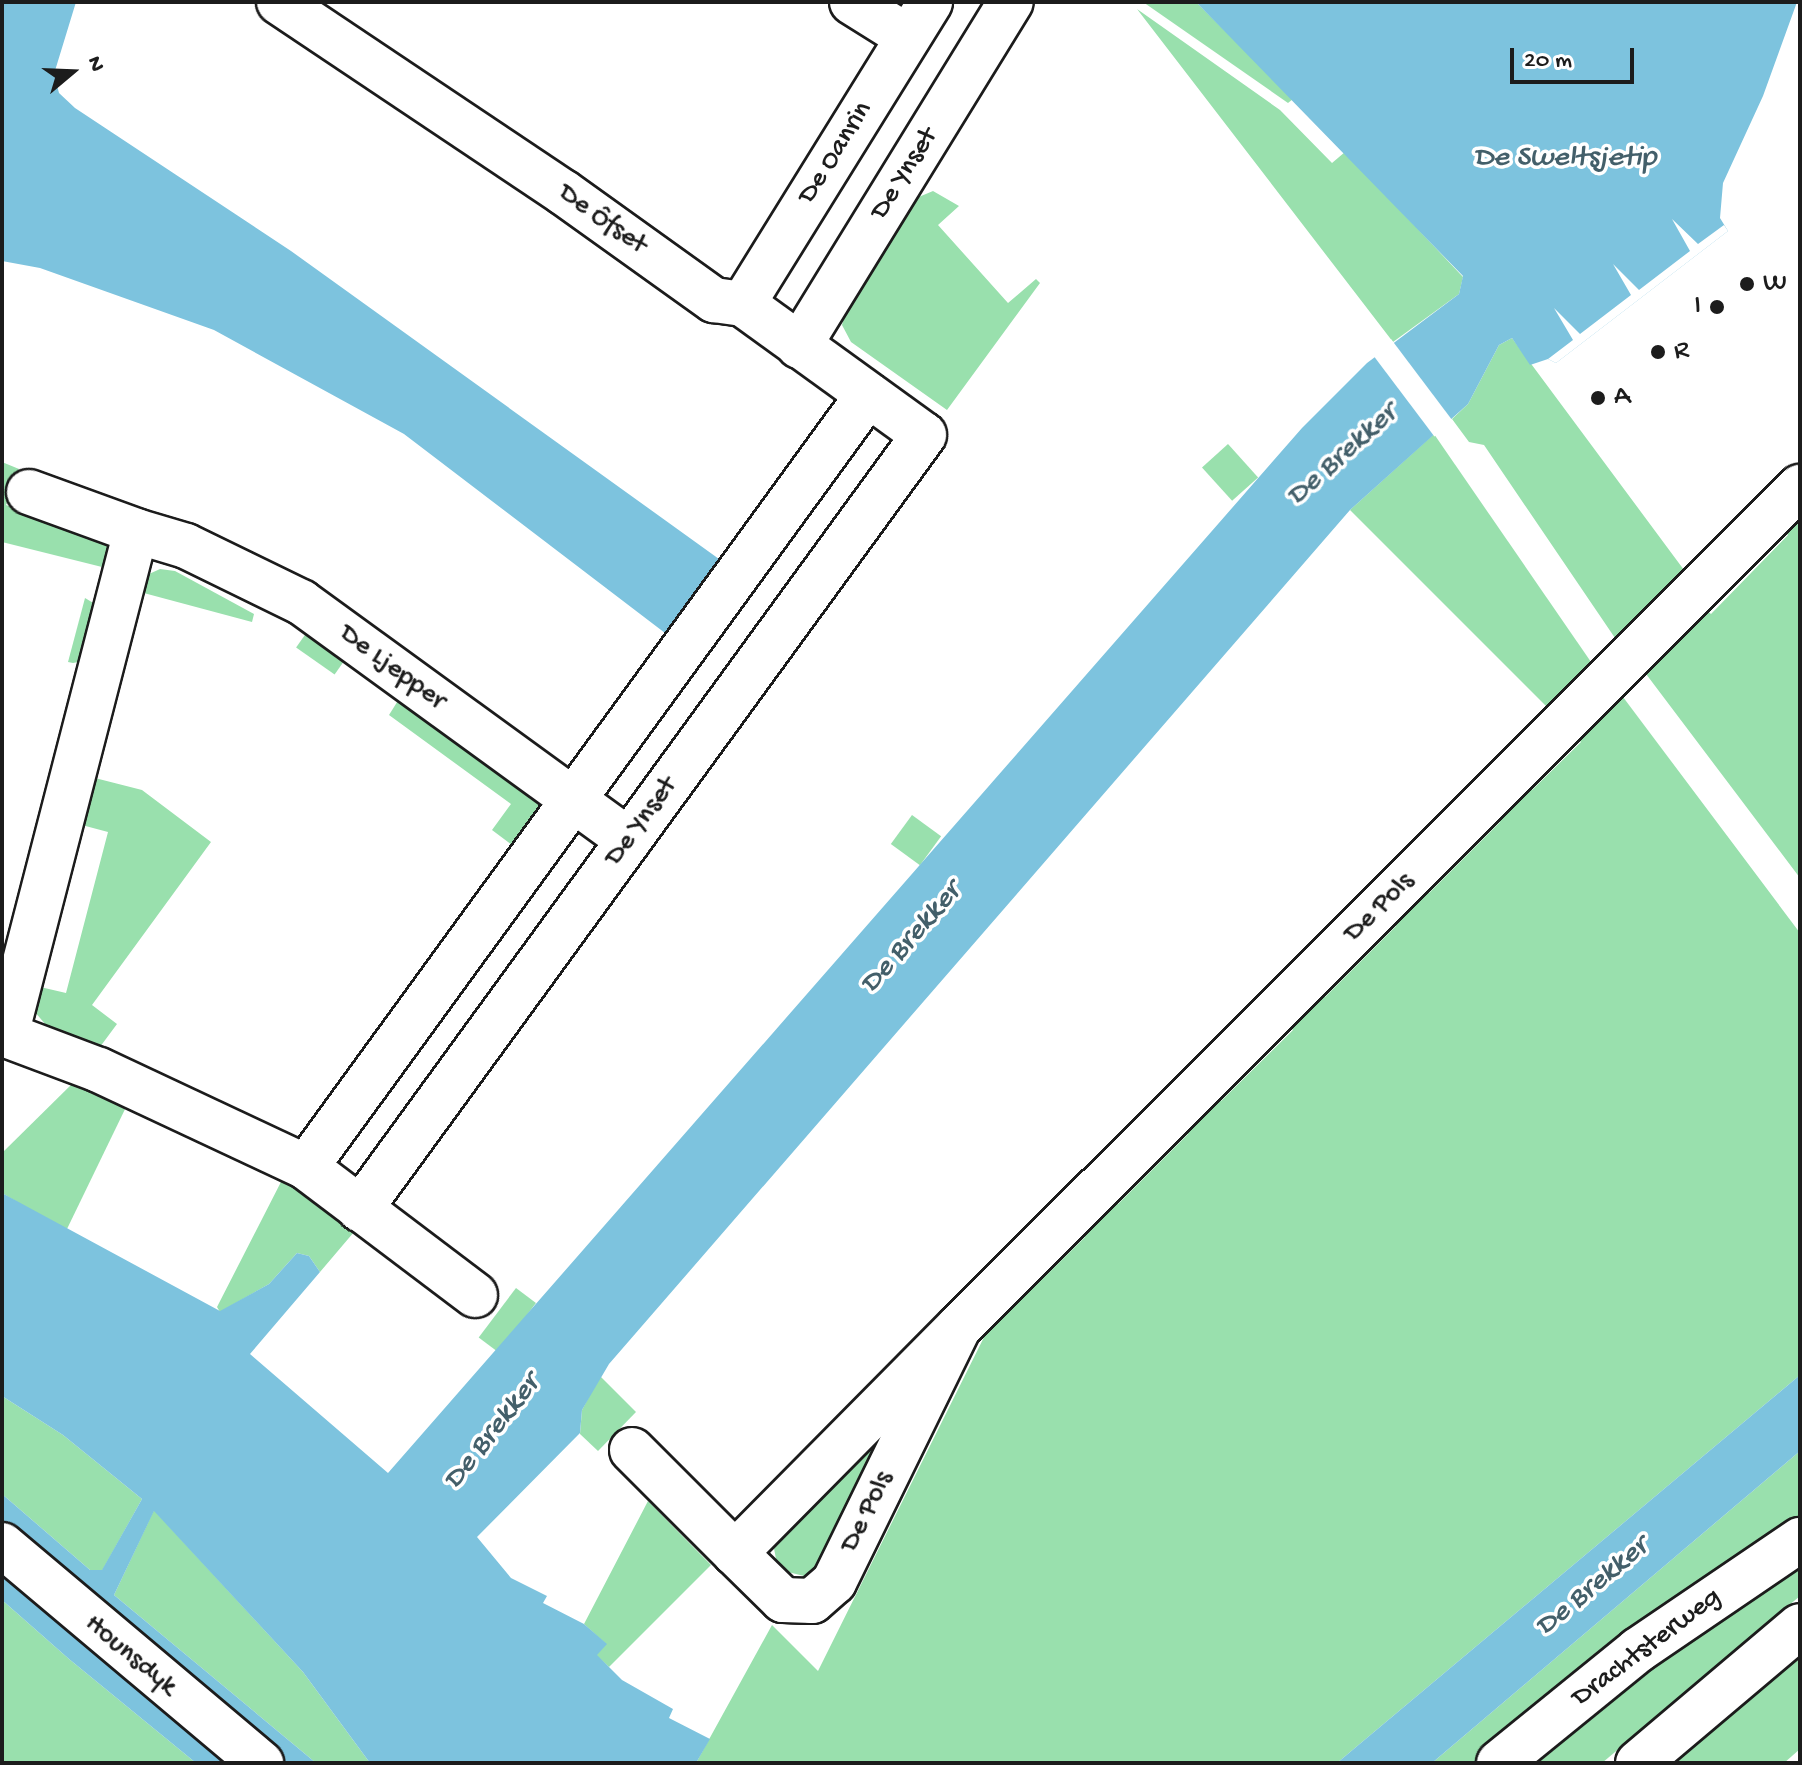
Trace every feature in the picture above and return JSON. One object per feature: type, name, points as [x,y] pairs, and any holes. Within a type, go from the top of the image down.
[{"type":"street","name":"De Ôfset","points":[[279,2],[714,300],[743,304],[924,435]]},
{"type":"street","points":[[852,2],[919,20]]},
{"type":"street","name":"De Ynset","points":[[799,346],[1011,2]]},
{"type":"street","name":"De Oanrin","points":[[743,304],[919,20]]},
{"type":"street","points":[[306,1167],[868,395]]},
{"type":"street","name":"De Ynset","points":[[360,1209],[924,435]]},
{"type":"street","name":"De Pols","points":[[735,1553],[1800,487]]},
{"type":"street","name":"De Ljepper","points":[[29,492],[186,546],[301,602],[629,840]]},
{"type":"street","points":[[136,531],[4,1035],[99,1070],[306,1167],[475,1295]]},
{"type":"street","name":"De Pols","points":[[632,1450],[783,1600],[797,1604],[825,1594],[959,1327]]},
{"type":"street","name":"Drachtsterweg","points":[[1499,1763],[1638,1650],[1800,1540]]},
{"type":"street","name":"Hounsdyk","points":[[2,1545],[261,1763]]},
{"type":"street","points":[[1638,1763],[1800,1626]]},
{"type":"green space","points":[[1143,2],[1196,2],[1293,99],[1288,103]]},
{"type":"green space","points":[[1137,9],[1280,110],[1332,163],[1345,152],[1463,277],[1459,294],[1393,342]]},
{"type":"green space","points":[[933,191],[959,206],[938,225],[1008,303],[1036,279],[1040,283],[947,410],[851,342],[842,325],[847,307],[914,199]]},
{"type":"green space","points":[[1512,338],[1684,570],[1615,638],[1484,445],[1469,442],[1452,419],[1468,404],[1499,345]]},
{"type":"green space","points":[[1434,434],[1591,662],[1547,707],[1350,510]]},
{"type":"green space","points":[[1228,444],[1258,477],[1232,501],[1202,467]]},
{"type":"green space","points":[[2,462],[19,469],[6,505],[109,544],[106,568],[2,542]]},
{"type":"green space","points":[[1800,506],[1800,878],[1640,666],[1701,605],[1711,614],[1788,535],[1780,526]]},
{"type":"green space","points":[[160,569],[175,571],[254,614],[252,622],[140,592],[149,574]]},
{"type":"green space","points":[[85,598],[95,604],[83,661],[68,662]]},
{"type":"green space","points":[[307,632],[346,659],[335,675],[296,648]]},
{"type":"green space","points":[[1617,689],[1800,933],[1800,1375],[1337,1763],[696,1763],[772,1625],[818,1671],[1005,1300],[1013,1308],[1085,1237],[1077,1228],[1108,1196],[1118,1204],[1188,1134],[1181,1124],[1212,1093],[1221,1101],[1293,1030],[1284,1021],[1316,989],[1325,997],[1396,926],[1388,917],[1421,885],[1429,893],[1500,822],[1493,813],[1524,782],[1532,790],[1581,742],[1572,734]]},
{"type":"green space","points":[[399,699],[542,803],[512,845],[492,830],[511,804],[389,715]]},
{"type":"green space","points":[[91,777],[142,790],[211,842],[92,1005],[117,1024],[97,1051],[46,1025],[34,1011],[36,986],[66,993],[108,832],[78,824]]},
{"type":"green space","points":[[912,815],[941,836],[920,865],[891,844]]},
{"type":"green space","points":[[76,1080],[128,1103],[66,1231],[2,1193],[2,1153]]},
{"type":"green space","points":[[283,1178],[354,1232],[320,1272],[309,1256],[297,1253],[269,1284],[220,1312],[217,1307]]},
{"type":"green space","points":[[516,1288],[536,1303],[499,1353],[479,1338]]},
{"type":"green space","points":[[600,1376],[636,1412],[598,1451],[580,1434],[582,1410]]},
{"type":"green space","points":[[2,1396],[63,1435],[142,1499],[102,1571],[90,1570],[2,1494]]},
{"type":"green space","points":[[868,1445],[875,1451],[827,1563],[804,1576],[788,1572],[776,1559],[772,1538]]},
{"type":"green space","points":[[1800,1451],[1800,1521],[1617,1647],[1477,1763],[1432,1763]]},
{"type":"green space","points":[[648,1501],[711,1565],[609,1667],[596,1655],[606,1644],[584,1624]]},
{"type":"green space","points":[[154,1510],[303,1672],[370,1763],[316,1763],[114,1595]]},
{"type":"green space","points":[[1800,1558],[1800,1596],[1602,1763],[1526,1763],[1609,1694]]},
{"type":"green space","points":[[2,1600],[69,1659],[196,1763],[2,1763]]},
{"type":"green space","points":[[1800,1656],[1800,1749],[1784,1763],[1672,1763]]},
{"type":"water","points":[[2,2],[76,2],[54,74],[59,93],[75,108],[291,251],[719,559],[665,633],[404,434],[214,330],[40,268],[2,261]]},
{"type":"water","points":[[1196,2],[1797,2],[1763,96],[1723,183],[1720,218],[1728,231],[1556,363],[1548,359],[1530,365],[1512,338],[1499,345],[1468,404],[1350,510],[609,1364],[582,1410],[580,1433],[477,1537],[511,1578],[547,1596],[543,1603],[584,1624],[607,1644],[597,1655],[622,1680],[673,1709],[669,1718],[710,1739],[696,1763],[370,1763],[303,1672],[154,1511],[114,1595],[316,1763],[287,1763],[2,1524],[2,1494],[90,1570],[102,1570],[142,1499],[63,1435],[2,1396],[2,1193],[220,1311],[269,1284],[297,1253],[309,1256],[320,1272],[250,1354],[388,1473],[1302,428],[1367,363],[1459,294],[1463,276]]},
{"type":"water","name":"De Brekker","points":[[1800,1375],[1800,1451],[1432,1763],[1337,1763]]},
{"type":"water","points":[[2,1570],[160,1710],[228,1763],[196,1763],[69,1659],[2,1600]]},
{"type":"pier","points":[[1672,219],[1698,244],[1724,225],[1728,231],[1556,363],[1548,359],[1573,340],[1554,308],[1580,334],[1631,295],[1613,264],[1639,290],[1690,251]]},
{"type":"pier","points":[[1391,339],[1454,422],[1434,437],[1372,353]]},
{"type":"place","name":"W","points":[[1747,284]]},
{"type":"place","name":"I","points":[[1717,307]]},
{"type":"place","name":"R","points":[[1658,352]]},
{"type":"place","name":"A","points":[[1598,398]]},
{"type":"water label","name":"De Sweltsjetip","points":[[1565,159]]}]
